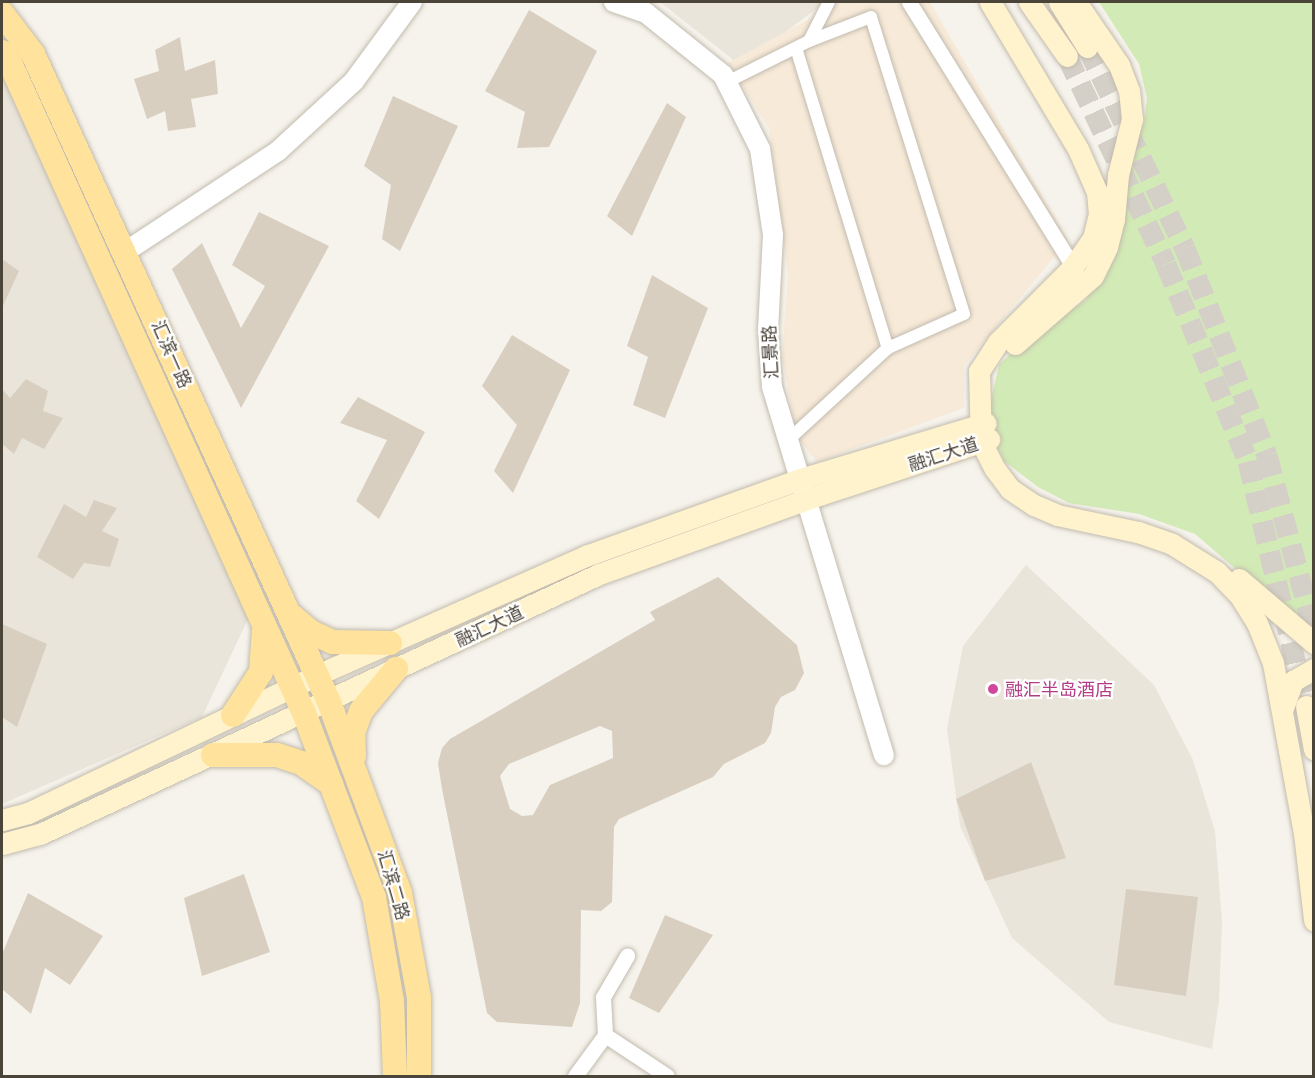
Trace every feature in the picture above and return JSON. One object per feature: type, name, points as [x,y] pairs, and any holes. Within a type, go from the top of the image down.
[{"type":"main road","points":[[990,2],[1078,149],[1097,192],[1099,214],[1093,238],[1073,267],[998,342],[979,371],[984,432],[995,470],[1010,489],[1034,505],[1057,515],[1138,532],[1172,544],[1217,573],[1240,596],[1257,623],[1273,663],[1304,833],[1314,920]]},
{"type":"main road","points":[[1029,2],[1067,57]]},
{"type":"main road","points":[[1059,2],[1087,46]]},
{"type":"main road","points":[[1076,2],[1119,65],[1130,91],[1132,119],[1118,175],[1114,219],[1107,247],[1093,276],[988,371],[984,432],[1001,465],[1036,497],[1062,509],[1142,524],[1176,535],[1223,564],[1314,644]]},
{"type":"main road","name":"汇滨一路","points":[[2,13],[33,54],[329,702]]},
{"type":"main road","name":"汇滨一路","points":[[2,52],[11,65],[304,713]]},
{"type":"main road","name":"融汇大道","points":[[2,820],[28,813],[293,686],[588,555],[797,480],[984,432]]},
{"type":"main road","name":"融汇大道","points":[[2,844],[40,834],[329,702],[599,574],[984,432]]},
{"type":"main road","points":[[289,613],[311,632],[332,642],[390,643]]},
{"type":"main road","points":[[233,715],[261,672],[266,651],[263,621]]},
{"type":"main road","points":[[355,767],[353,733],[361,711],[396,669]]},
{"type":"main road","points":[[1283,710],[1293,681],[1314,669]]},
{"type":"main road","name":"汇滨二路","points":[[329,702],[400,893],[419,998],[419,1077]]},
{"type":"main road","points":[[1306,706],[1314,749]]},
{"type":"main road","name":"汇滨二路","points":[[304,713],[374,897],[392,1000],[395,1077]]},
{"type":"main road","points":[[213,755],[277,755],[301,763],[331,784]]},
{"type":"street","points":[[125,252],[278,151],[354,81],[412,2]]},
{"type":"street","name":"汇景路","points":[[614,2],[646,13],[723,75],[760,149],[773,235],[768,329],[772,387],[797,480],[884,755]]},
{"type":"street","points":[[809,41],[829,2]]},
{"type":"street","points":[[909,2],[1073,267]]},
{"type":"street","points":[[727,82],[809,41],[871,17],[964,314],[888,348],[786,442]]},
{"type":"street","points":[[796,48],[888,348]]},
{"type":"street","points":[[575,1077],[605,1035],[603,997],[627,956]]},
{"type":"street","points":[[605,1035],[667,1077]]},
{"type":"shaded area","points":[[660,2],[825,2],[741,66]]},
{"type":"shaded area","points":[[835,2],[930,2],[1068,240],[964,366],[964,408],[817,462],[797,437],[782,357],[788,276],[769,128],[728,63],[835,5]]},
{"type":"shaded area","points":[[2,75],[248,619],[202,717],[2,804]]},
{"type":"shaded area","points":[[1026,565],[1154,685],[1193,760],[1215,831],[1222,922],[1219,1001],[1212,1049],[1109,1022],[1012,938],[960,826],[947,729],[963,646]]},
{"type":"green space","points":[[1099,2],[1313,2],[1313,653],[1237,570],[1195,534],[1139,514],[1069,503],[1038,487],[1004,461],[995,441],[989,409],[999,365],[1025,339],[1086,300],[1101,273],[1126,159],[1144,123],[1147,98],[1139,64]]},
{"type":"building","points":[[529,10],[597,51],[549,147],[517,148],[525,112],[485,91]]},
{"type":"building","points":[[180,37],[185,71],[215,60],[218,94],[191,99],[196,127],[168,131],[165,111],[147,119],[134,79],[159,71],[155,50]]},
{"type":"building","points":[[393,96],[458,126],[400,251],[382,239],[391,185],[364,166]]},
{"type":"building","points":[[667,103],[686,117],[632,236],[607,216]]},
{"type":"building","points":[[259,212],[329,246],[241,408],[172,269],[202,243],[241,328],[265,286],[232,265]]},
{"type":"building","points":[[2,259],[19,271],[2,308]]},
{"type":"building","points":[[652,275],[708,308],[665,418],[633,405],[648,357],[627,346]]},
{"type":"building","points":[[512,335],[570,370],[513,493],[494,471],[517,425],[482,386]]},
{"type":"building","points":[[26,379],[48,391],[43,411],[63,418],[44,449],[22,438],[14,454],[2,444],[2,389],[10,398]]},
{"type":"building","points":[[358,397],[425,432],[379,519],[356,501],[387,440],[340,423]]},
{"type":"building","points":[[94,500],[117,508],[102,531],[119,539],[110,567],[84,563],[73,579],[37,557],[64,504],[86,517]]},
{"type":"building","points":[[718,577],[797,645],[804,673],[795,690],[781,697],[775,707],[771,733],[765,743],[724,764],[713,777],[619,819],[614,827],[612,902],[601,911],[581,910],[580,1003],[572,1027],[497,1022],[487,1013],[442,789],[438,763],[442,748],[450,739],[655,620],[650,612]],"holes":[[[600,726],[612,731],[613,758],[550,785],[533,815],[522,816],[510,809],[500,776],[509,764]]]},
{"type":"building","points":[[2,624],[47,644],[17,727],[2,717]]},
{"type":"building","points":[[1031,762],[1066,858],[985,881],[956,799]]},
{"type":"building","points":[[244,874],[270,952],[202,976],[184,898]]},
{"type":"building","points":[[1126,889],[1198,897],[1186,996],[1114,985]]},
{"type":"building","points":[[28,893],[103,936],[70,985],[45,968],[31,1014],[2,989],[2,954]]},
{"type":"building","points":[[665,915],[713,935],[659,1013],[629,998]]},
{"type":"tunnel","points":[[1087,47],[1185,248],[1267,455],[1314,632]]},
{"type":"tunnel","points":[[1067,56],[1166,264],[1248,461],[1306,706]]},
{"type":"place","name":"融汇半岛酒店","points":[[993,689]]}]
